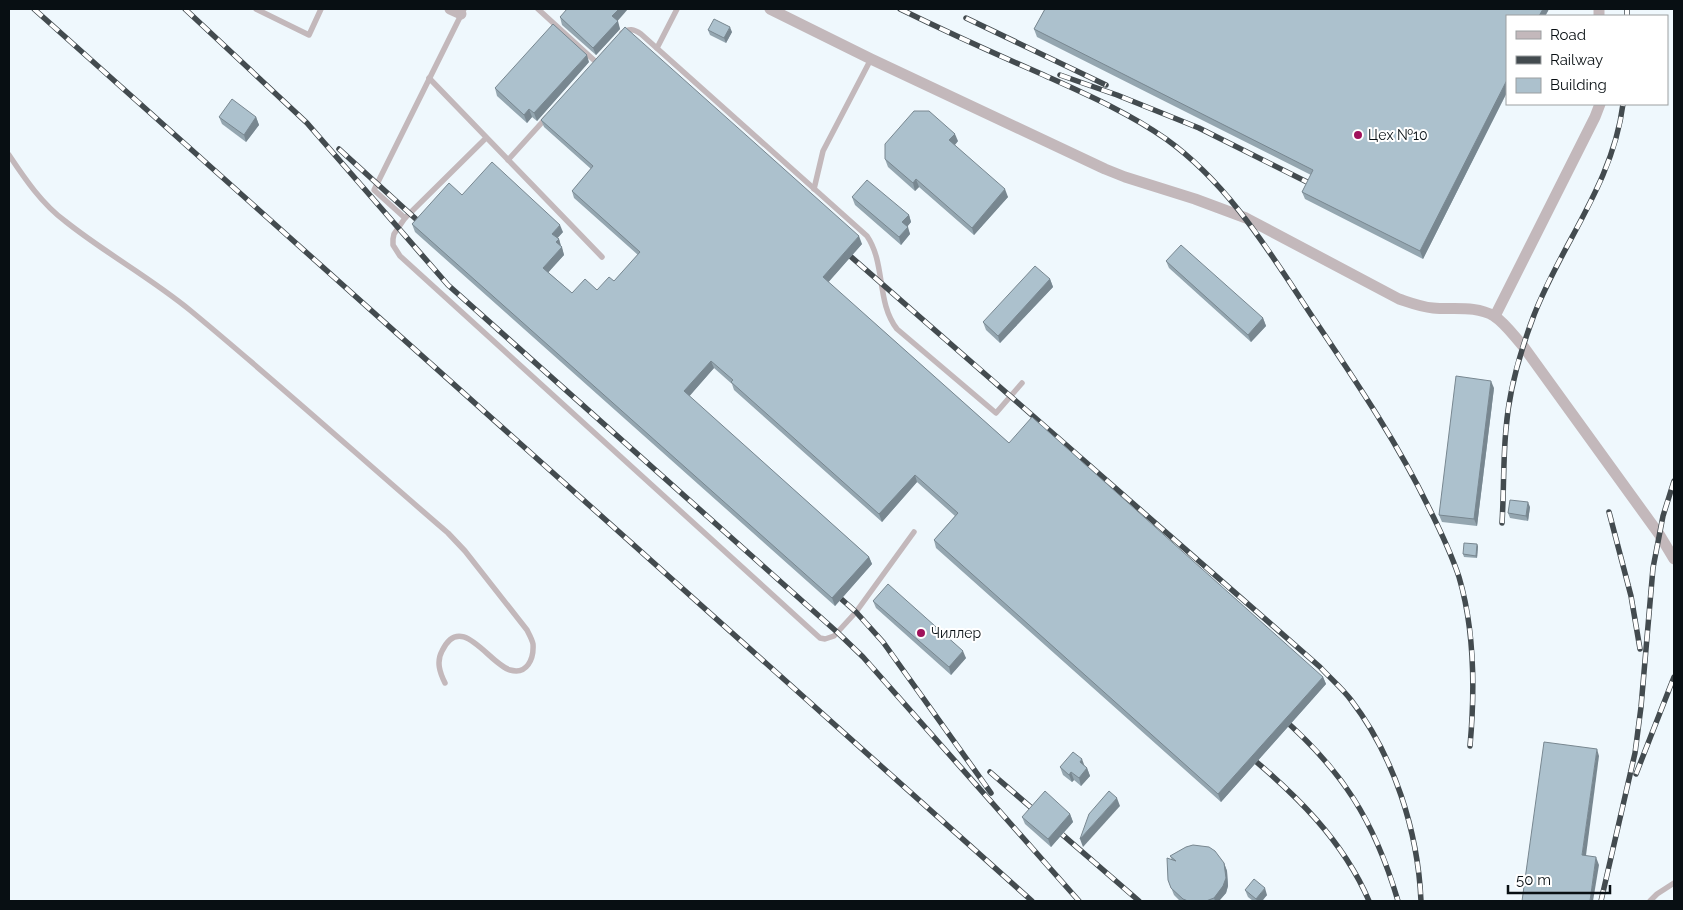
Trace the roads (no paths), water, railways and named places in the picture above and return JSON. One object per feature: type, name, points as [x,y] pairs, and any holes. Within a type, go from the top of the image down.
[{"type":"street","points":[[450,9],[463,12]]},
{"type":"street","points":[[770,9],[871,59],[1105,169],[1246,218],[1399,299],[1426,307],[1471,308],[1495,316],[1523,346],[1659,534],[1674,560]]},
{"type":"street","points":[[1495,316],[1600,105]]},
{"type":"lane","points":[[256,9],[309,35],[322,9]]},
{"type":"lane","points":[[538,9],[596,62]]},
{"type":"lane","points":[[657,48],[677,9]]},
{"type":"lane","points":[[405,218],[374,190],[463,12]]},
{"type":"lane","points":[[615,41],[626,30],[636,30],[867,236],[877,256],[887,312],[897,329],[996,413],[1022,383]]},
{"type":"lane","points":[[590,69],[602,55]]},
{"type":"lane","points":[[814,189],[823,151],[871,59]]},
{"type":"lane","points":[[429,78],[602,258]]},
{"type":"lane","points":[[508,160],[552,111]]},
{"type":"lane","points":[[486,138],[405,218],[394,234],[393,239],[393,245],[400,256],[820,638],[825,639],[834,636],[856,612],[914,532]]},
{"type":"lane","points":[[9,155],[31,187],[64,221],[130,265],[189,310],[448,533],[465,551],[527,630],[533,642],[532,653],[526,668],[518,671],[509,670],[467,638],[460,636],[451,639],[442,648],[440,656],[440,673],[445,684]]},
{"type":"lane","points":[[1650,901],[1674,883]]},
{"type":"railway","points":[[34,9],[1032,901]]},
{"type":"railway","points":[[185,9],[307,123],[448,285],[863,657],[1079,901]]},
{"type":"railway","points":[[900,9],[1087,95],[1151,129],[1190,158],[1212,179],[1251,226],[1378,416],[1417,484],[1449,550],[1464,597],[1471,639],[1473,704],[1470,746]]},
{"type":"railway","points":[[1627,9],[1627,15]]},
{"type":"railway","points":[[966,18],[1106,85]]},
{"type":"railway","points":[[1060,75],[1117,95],[1199,128],[1319,188]]},
{"type":"railway","points":[[1502,523],[1507,414],[1512,385],[1524,343],[1545,289],[1598,186],[1609,160],[1623,105]]},
{"type":"railway","points":[[339,149],[428,230]]},
{"type":"railway","points":[[841,248],[1320,667],[1344,691],[1380,745],[1401,795],[1415,848],[1421,901]]},
{"type":"railway","points":[[1601,901],[1635,753],[1641,707],[1653,568],[1663,516],[1674,481]]},
{"type":"railway","points":[[1609,512],[1631,596],[1640,649]]},
{"type":"railway","points":[[830,589],[856,612],[883,642],[991,793]]},
{"type":"railway","points":[[1636,774],[1674,677]]},
{"type":"railway","points":[[1279,715],[1321,756],[1354,799],[1367,821],[1378,846],[1398,901]]},
{"type":"railway","points":[[1246,753],[1283,785],[1332,838],[1346,858],[1369,901]]},
{"type":"railway","points":[[990,772],[1139,901]]},
{"type":"place","name":"Цех №10","points":[[1358,135]]},
{"type":"place","name":"Чиллер","points":[[921,633]]}]
